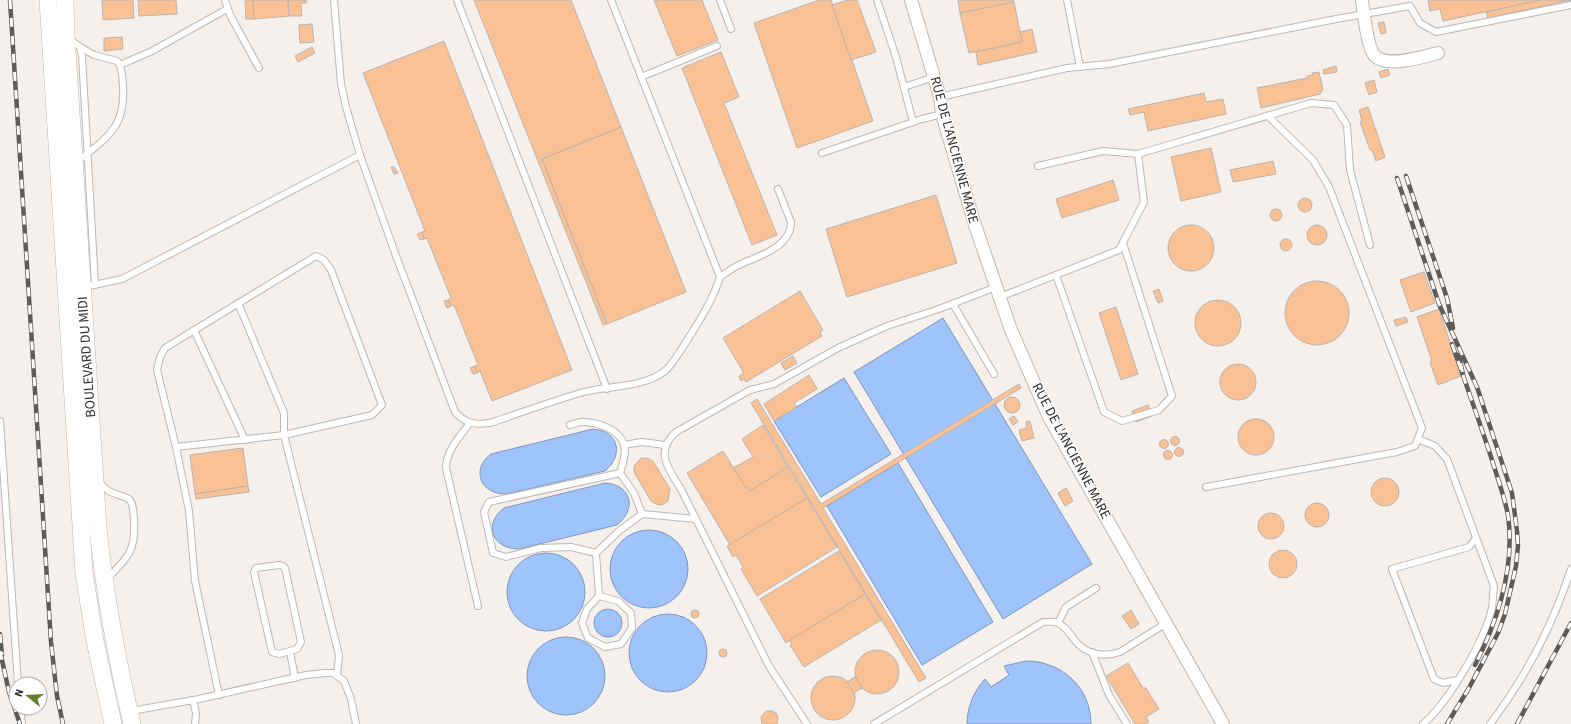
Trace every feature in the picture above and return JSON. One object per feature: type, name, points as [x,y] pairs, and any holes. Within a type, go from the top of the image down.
[{"type":"main road","name":"BOULEVARD DU MIDI","points":[[48,0],[86,586],[99,617],[112,686],[123,719]]},
{"type":"main road","name":"BOULEVARD DU MIDI","points":[[66,0],[66,36],[74,164],[89,287],[94,475],[104,581],[114,640],[123,719]]},
{"type":"street","name":"RUE DE L'ANCIENNE MARE","points":[[911,0],[940,97],[942,114],[975,225],[1011,330],[1049,417],[1223,724]]},
{"type":"street","points":[[1362,0],[1371,49],[1375,56],[1382,60],[1396,61],[1412,60],[1438,53]]},
{"type":"lane","points":[[225,0],[227,9],[259,68]]},
{"type":"lane","points":[[334,0],[341,84],[360,155],[455,412],[461,419],[470,424],[478,425],[490,423],[581,393],[626,385],[652,378],[666,370],[677,356],[706,310],[720,277],[741,264],[756,259],[781,242],[789,234],[792,222],[778,189]]},
{"type":"lane","points":[[457,0],[607,388]]},
{"type":"lane","points":[[611,0],[720,277]]},
{"type":"lane","points":[[720,0],[731,30]]},
{"type":"lane","points":[[878,0],[904,86],[913,122]]},
{"type":"lane","points":[[1067,0],[1080,67]]},
{"type":"lane","points":[[940,97],[1066,68],[1109,64],[1410,6],[1420,23],[1436,32],[1571,5]]},
{"type":"lane","points":[[120,65],[152,51],[227,9]]},
{"type":"lane","points":[[66,36],[94,55],[117,61],[120,65],[124,101],[122,115],[116,127],[74,164]]},
{"type":"lane","points":[[80,46],[88,152],[89,287],[122,279],[360,155]]},
{"type":"lane","points":[[641,77],[717,46]]},
{"type":"lane","points":[[904,86],[934,77]]},
{"type":"lane","points":[[1038,166],[1102,151],[1138,154],[1311,103],[1334,105],[1348,125],[1350,170],[1370,245]]},
{"type":"lane","points":[[822,153],[913,122],[942,114]]},
{"type":"lane","points":[[1206,487],[1397,452],[1415,446],[1422,428],[1330,187],[1313,160],[1268,116]]},
{"type":"lane","points":[[807,724],[769,666],[682,491],[666,464],[663,454],[665,445],[669,438],[676,432],[750,390],[774,384],[838,348],[887,326],[953,304],[1056,275],[1120,250],[1144,202],[1138,154]]},
{"type":"lane","points":[[1056,275],[1104,412],[1122,421],[1159,410],[1172,396],[1123,243]]},
{"type":"lane","points":[[176,447],[284,435],[372,415],[382,405],[331,270],[324,260],[316,256],[164,348],[160,357],[158,370],[189,511],[195,581],[219,695]]},
{"type":"lane","points":[[238,303],[284,413],[284,435],[340,655],[337,675]]},
{"type":"lane","points":[[953,304],[994,374]]},
{"type":"lane","points":[[194,330],[245,440]]},
{"type":"lane","points":[[0,420],[17,676]]},
{"type":"lane","points":[[570,424],[584,422],[605,426],[617,434],[624,445],[624,459],[620,473]]},
{"type":"lane","points":[[470,424],[456,441],[446,461],[446,468],[478,606]]},
{"type":"lane","points":[[1418,439],[1435,446],[1447,459],[1494,586],[1492,608],[1480,639],[1457,680],[1434,715],[1423,724]]},
{"type":"lane","points":[[624,445],[642,442],[665,445]]},
{"type":"lane","points":[[620,473],[634,493],[642,514]]},
{"type":"lane","points":[[596,553],[571,547],[541,548],[506,558],[493,553],[484,512],[489,502],[620,473]]},
{"type":"lane","points":[[94,475],[107,491],[129,498],[133,506],[135,532],[132,549],[126,560],[104,581]]},
{"type":"lane","points":[[596,553],[619,531],[642,514],[696,519]]},
{"type":"lane","points":[[1457,680],[1443,683],[1434,679],[1392,569],[1469,547],[1476,538]]},
{"type":"lane","points":[[596,553],[599,596],[587,609],[582,623],[588,638],[604,647],[621,644],[632,628],[631,613],[618,600],[599,596]]},
{"type":"lane","points":[[279,565],[285,568],[301,642],[297,650],[290,652],[279,654],[272,652],[254,572],[256,568],[279,565]]},
{"type":"lane","points":[[1490,724],[1511,696],[1526,671],[1552,618],[1571,569]]},
{"type":"lane","points":[[1058,623],[1066,607],[1096,588]]},
{"type":"lane","points":[[874,724],[1042,622],[1058,623],[1066,628],[1078,644],[1085,649],[1102,655],[1113,654],[1165,624]]},
{"type":"lane","points":[[290,652],[295,678]]},
{"type":"lane","points":[[1092,652],[1109,695],[1127,724]]},
{"type":"lane","points":[[123,719],[193,700],[324,673],[337,675],[344,681],[347,686],[356,724]]},
{"type":"lane","points":[[193,700],[196,713],[195,724]]},
{"type":"lane","points":[[884,718],[888,724]]},
{"type":"water","points":[[943,318],[1092,564],[1003,619],[854,372]]},
{"type":"water","points":[[844,378],[891,454],[821,497],[774,421]]},
{"type":"water","points":[[593,429],[609,434],[616,445],[615,458],[605,471],[507,494],[498,493],[491,490],[485,486],[481,480],[481,467],[491,454]]},
{"type":"water","points":[[898,463],[993,622],[922,665],[827,506]]},
{"type":"water","points":[[605,483],[621,488],[629,499],[627,512],[617,525],[519,549],[510,548],[497,541],[492,528],[493,522],[504,508]]},
{"type":"water","points":[[649,530],[664,533],[671,537],[681,547],[685,554],[688,569],[685,584],[681,591],[671,601],[664,605],[649,608],[634,605],[627,601],[617,591],[613,584],[610,569],[613,554],[617,547],[627,537],[634,533]]},
{"type":"water","points":[[546,553],[561,556],[568,560],[578,570],[582,577],[585,592],[582,607],[578,614],[568,624],[561,628],[546,631],[531,628],[524,624],[514,614],[510,607],[507,592],[510,577],[514,570],[524,560],[531,556]]},
{"type":"water","points":[[608,609],[618,613],[622,623],[618,633],[608,637],[598,633],[594,623],[598,613]]},
{"type":"water","points":[[668,614],[683,617],[690,621],[700,631],[704,638],[707,653],[704,668],[700,675],[690,685],[683,689],[668,692],[653,689],[646,685],[636,675],[632,668],[629,653],[632,638],[636,631],[646,621],[653,617]]},
{"type":"water","points":[[566,637],[581,640],[588,644],[598,654],[602,661],[605,676],[602,691],[598,698],[588,708],[581,712],[566,715],[551,712],[544,708],[534,698],[530,691],[527,676],[530,661],[534,654],[544,644],[551,640]]},
{"type":"water","points":[[1026,661],[1039,662],[1051,666],[1062,671],[1072,679],[1080,688],[1086,699],[1090,711],[1091,724],[967,724],[968,711],[972,700],[985,679],[991,687],[1009,675],[1004,666]]},
{"type":"building","points":[[102,0],[133,0],[134,18],[103,20]]},
{"type":"building","points":[[138,0],[176,0],[177,14],[139,16]]},
{"type":"building","points":[[245,0],[253,0],[254,19],[246,19]]},
{"type":"building","points":[[253,0],[288,0],[289,16],[254,19]]},
{"type":"building","points":[[288,0],[306,0],[306,3],[301,3],[302,16],[289,16]]},
{"type":"building","points":[[474,0],[571,0],[621,127],[542,159],[607,324],[603,325]]},
{"type":"building","points":[[654,0],[702,0],[718,40],[677,56]]},
{"type":"building","points":[[819,0],[831,0],[873,121],[797,148],[754,23]]},
{"type":"building","points":[[848,0],[857,0],[876,52],[851,60],[832,5]]},
{"type":"building","points":[[958,0],[1013,0],[1014,2],[960,13]]},
{"type":"building","points":[[1428,0],[1541,0],[1443,21],[1440,9],[1430,11]]},
{"type":"building","points":[[1541,0],[1571,0],[1488,18],[1486,12]]},
{"type":"building","points":[[1014,2],[1022,42],[969,53],[960,13]]},
{"type":"building","points":[[1384,22],[1386,33],[1381,34],[1378,23]]},
{"type":"building","points":[[312,24],[314,42],[300,43],[299,25]]},
{"type":"building","points":[[1032,29],[1037,52],[978,65],[976,52],[1022,42],[1020,32]]},
{"type":"building","points":[[122,37],[123,49],[104,51],[104,38]]},
{"type":"building","points":[[444,41],[572,370],[492,401],[480,371],[477,373],[475,366],[478,365],[454,305],[451,306],[448,300],[451,298],[427,238],[424,239],[422,232],[425,231],[363,73]]},
{"type":"building","points":[[312,47],[315,53],[298,62],[295,56]]},
{"type":"building","points":[[721,52],[739,97],[724,103],[777,235],[752,245],[682,68]]},
{"type":"building","points":[[1336,66],[1337,72],[1324,74],[1323,70]]},
{"type":"building","points":[[1388,69],[1390,75],[1381,78],[1379,72]]},
{"type":"building","points":[[1319,72],[1323,90],[1320,94],[1261,108],[1257,88],[1307,78],[1307,76],[1313,75],[1312,73]]},
{"type":"building","points":[[1374,80],[1377,92],[1369,95],[1365,83]]},
{"type":"building","points":[[1204,93],[1206,102],[1223,99],[1226,114],[1148,131],[1144,112],[1130,115],[1128,109]]},
{"type":"building","points":[[1368,107],[1385,157],[1376,161],[1372,150],[1370,150],[1360,122],[1362,121],[1359,110]]},
{"type":"building","points":[[621,127],[686,292],[607,324],[542,159]]},
{"type":"building","points":[[1211,148],[1221,192],[1181,201],[1171,157]]},
{"type":"building","points":[[1273,161],[1276,174],[1233,182],[1230,170]]},
{"type":"building","points":[[391,167],[394,167],[398,173],[394,174]]},
{"type":"building","points":[[1113,180],[1119,200],[1062,218],[1056,199]]},
{"type":"building","points":[[936,195],[957,263],[847,297],[826,229]]},
{"type":"building","points":[[1305,198],[1310,200],[1312,205],[1310,210],[1305,212],[1300,210],[1298,205],[1300,200]]},
{"type":"building","points":[[1274,209],[1278,209],[1282,215],[1278,221],[1274,221],[1270,217],[1270,213]]},
{"type":"building","points":[[1187,225],[1195,225],[1204,229],[1210,235],[1214,248],[1210,261],[1204,267],[1195,271],[1187,271],[1178,267],[1172,261],[1168,252],[1168,244],[1172,235],[1178,229]]},
{"type":"building","points":[[1317,225],[1324,228],[1327,235],[1324,242],[1317,245],[1310,242],[1307,235],[1310,228]]},
{"type":"building","points":[[422,232],[424,239],[420,240],[417,234]]},
{"type":"building","points":[[1284,239],[1288,239],[1292,245],[1288,251],[1284,251],[1280,247],[1280,243]]},
{"type":"building","points":[[1424,272],[1435,303],[1411,312],[1400,280]]},
{"type":"building","points":[[1317,281],[1329,284],[1340,290],[1346,301],[1349,313],[1346,325],[1340,336],[1329,342],[1317,345],[1305,342],[1294,336],[1288,325],[1285,313],[1288,301],[1294,290],[1305,284]]},
{"type":"building","points":[[1159,289],[1163,301],[1158,303],[1153,291]]},
{"type":"building","points":[[800,291],[823,330],[820,332],[822,336],[746,382],[744,379],[741,381],[739,376],[744,373],[723,338]]},
{"type":"building","points":[[448,300],[451,306],[447,308],[444,301]]},
{"type":"building","points":[[1218,300],[1231,304],[1237,310],[1241,323],[1237,336],[1231,342],[1218,346],[1205,342],[1199,336],[1195,323],[1199,310],[1205,304]]},
{"type":"building","points":[[1116,307],[1138,374],[1121,380],[1099,313]]},
{"type":"building","points":[[1439,309],[1461,376],[1438,385],[1430,362],[1432,361],[1417,317]]},
{"type":"building","points":[[1406,317],[1408,322],[1396,326],[1394,320]]},
{"type":"building","points":[[793,356],[797,363],[785,370],[781,363]]},
{"type":"building","points":[[1235,364],[1241,364],[1251,369],[1256,382],[1251,395],[1241,400],[1235,400],[1225,395],[1220,385],[1220,379],[1225,369]]},
{"type":"building","points":[[475,366],[477,373],[473,374],[470,368]]},
{"type":"building","points":[[809,375],[817,389],[794,403],[797,407],[774,421],[764,404]]},
{"type":"building","points":[[1019,384],[1021,388],[823,508],[926,678],[919,682],[751,403],[757,399],[821,504]]},
{"type":"building","points":[[1012,397],[1018,399],[1020,405],[1018,411],[1012,413],[1006,411],[1004,405],[1006,399]]},
{"type":"building","points":[[1148,405],[1152,416],[1136,422],[1132,411]]},
{"type":"building","points":[[1014,416],[1018,422],[1013,425],[1009,419]]},
{"type":"building","points":[[1256,419],[1266,422],[1271,427],[1274,437],[1271,447],[1266,452],[1256,455],[1246,452],[1241,447],[1238,437],[1241,427],[1246,422]]},
{"type":"building","points":[[1030,421],[1034,438],[1022,441],[1019,430],[1027,428],[1026,422]]},
{"type":"building","points":[[763,425],[788,467],[750,491],[747,487],[746,488],[733,468],[753,457],[742,439]]},
{"type":"building","points":[[1173,437],[1177,437],[1179,441],[1177,445],[1173,445],[1171,443],[1171,439]]},
{"type":"building","points":[[1164,439],[1169,444],[1164,449],[1159,444]]},
{"type":"building","points":[[243,448],[248,486],[195,494],[190,455]]},
{"type":"building","points":[[1177,448],[1181,448],[1183,452],[1181,456],[1177,456],[1175,454],[1175,450]]},
{"type":"building","points":[[723,451],[746,488],[747,487],[750,491],[788,467],[807,498],[730,545],[687,473]]},
{"type":"building","points":[[1166,451],[1170,451],[1172,455],[1170,459],[1166,459],[1164,457],[1164,453]]},
{"type":"building","points":[[641,458],[647,458],[653,461],[670,489],[668,501],[662,505],[651,501],[634,472],[634,466]]},
{"type":"building","points":[[1385,478],[1395,482],[1399,492],[1395,502],[1385,506],[1375,502],[1371,492],[1375,482]]},
{"type":"building","points":[[248,486],[249,492],[196,499],[195,494]]},
{"type":"building","points":[[1066,488],[1073,501],[1065,506],[1058,493]]},
{"type":"building","points":[[807,498],[837,547],[757,596],[741,569],[743,567],[736,555],[733,557],[727,546]]},
{"type":"building","points":[[1317,503],[1326,506],[1329,515],[1326,524],[1317,527],[1308,524],[1305,515],[1308,506]]},
{"type":"building","points":[[1271,513],[1280,517],[1284,526],[1280,535],[1271,539],[1262,535],[1258,526],[1262,517]]},
{"type":"building","points":[[1283,550],[1293,554],[1297,564],[1293,574],[1283,578],[1273,574],[1269,564],[1273,554]]},
{"type":"building","points":[[839,551],[865,594],[786,643],[760,599]]},
{"type":"building","points":[[865,594],[881,620],[804,667],[790,645],[792,644],[790,640]]},
{"type":"building","points":[[693,610],[697,610],[699,614],[697,618],[693,618],[691,616],[691,612]]},
{"type":"building","points":[[1131,610],[1139,624],[1131,629],[1122,616]]},
{"type":"building","points":[[721,649],[725,649],[727,653],[725,657],[721,657],[719,655],[719,651]]},
{"type":"building","points":[[873,650],[881,650],[893,656],[899,668],[899,676],[893,688],[881,694],[873,694],[861,688],[855,676],[855,668],[861,656]]},
{"type":"building","points":[[1128,663],[1143,688],[1146,688],[1159,709],[1146,717],[1149,722],[1145,724],[1135,724],[1106,676]]},
{"type":"building","points":[[833,676],[845,680],[851,686],[855,698],[851,710],[845,716],[833,720],[821,716],[815,710],[811,698],[815,686],[821,680]]},
{"type":"building","points":[[855,677],[862,688],[854,693],[847,682]]},
{"type":"building","points":[[766,711],[776,713],[778,718],[777,724],[762,724],[761,717]]},
{"type":"railway","points":[[10,0],[51,642],[57,696],[63,724]]},
{"type":"railway","points":[[1406,176],[1447,298],[1453,328]]},
{"type":"railway","points":[[1397,178],[1439,304],[1477,387],[1512,493],[1517,531],[1518,546],[1516,566],[1505,614],[1498,633],[1469,688],[1447,724]]},
{"type":"railway","points":[[1452,344],[1463,375],[1459,355]]},
{"type":"railway","points":[[1463,375],[1502,493],[1508,515],[1510,534],[1507,573],[1503,592],[1491,630],[1475,665]]},
{"type":"railway","points":[[1517,724],[1571,623]]},
{"type":"railway","points":[[0,634],[2,655]]},
{"type":"railway","points":[[0,651],[9,692],[20,724]]}]
